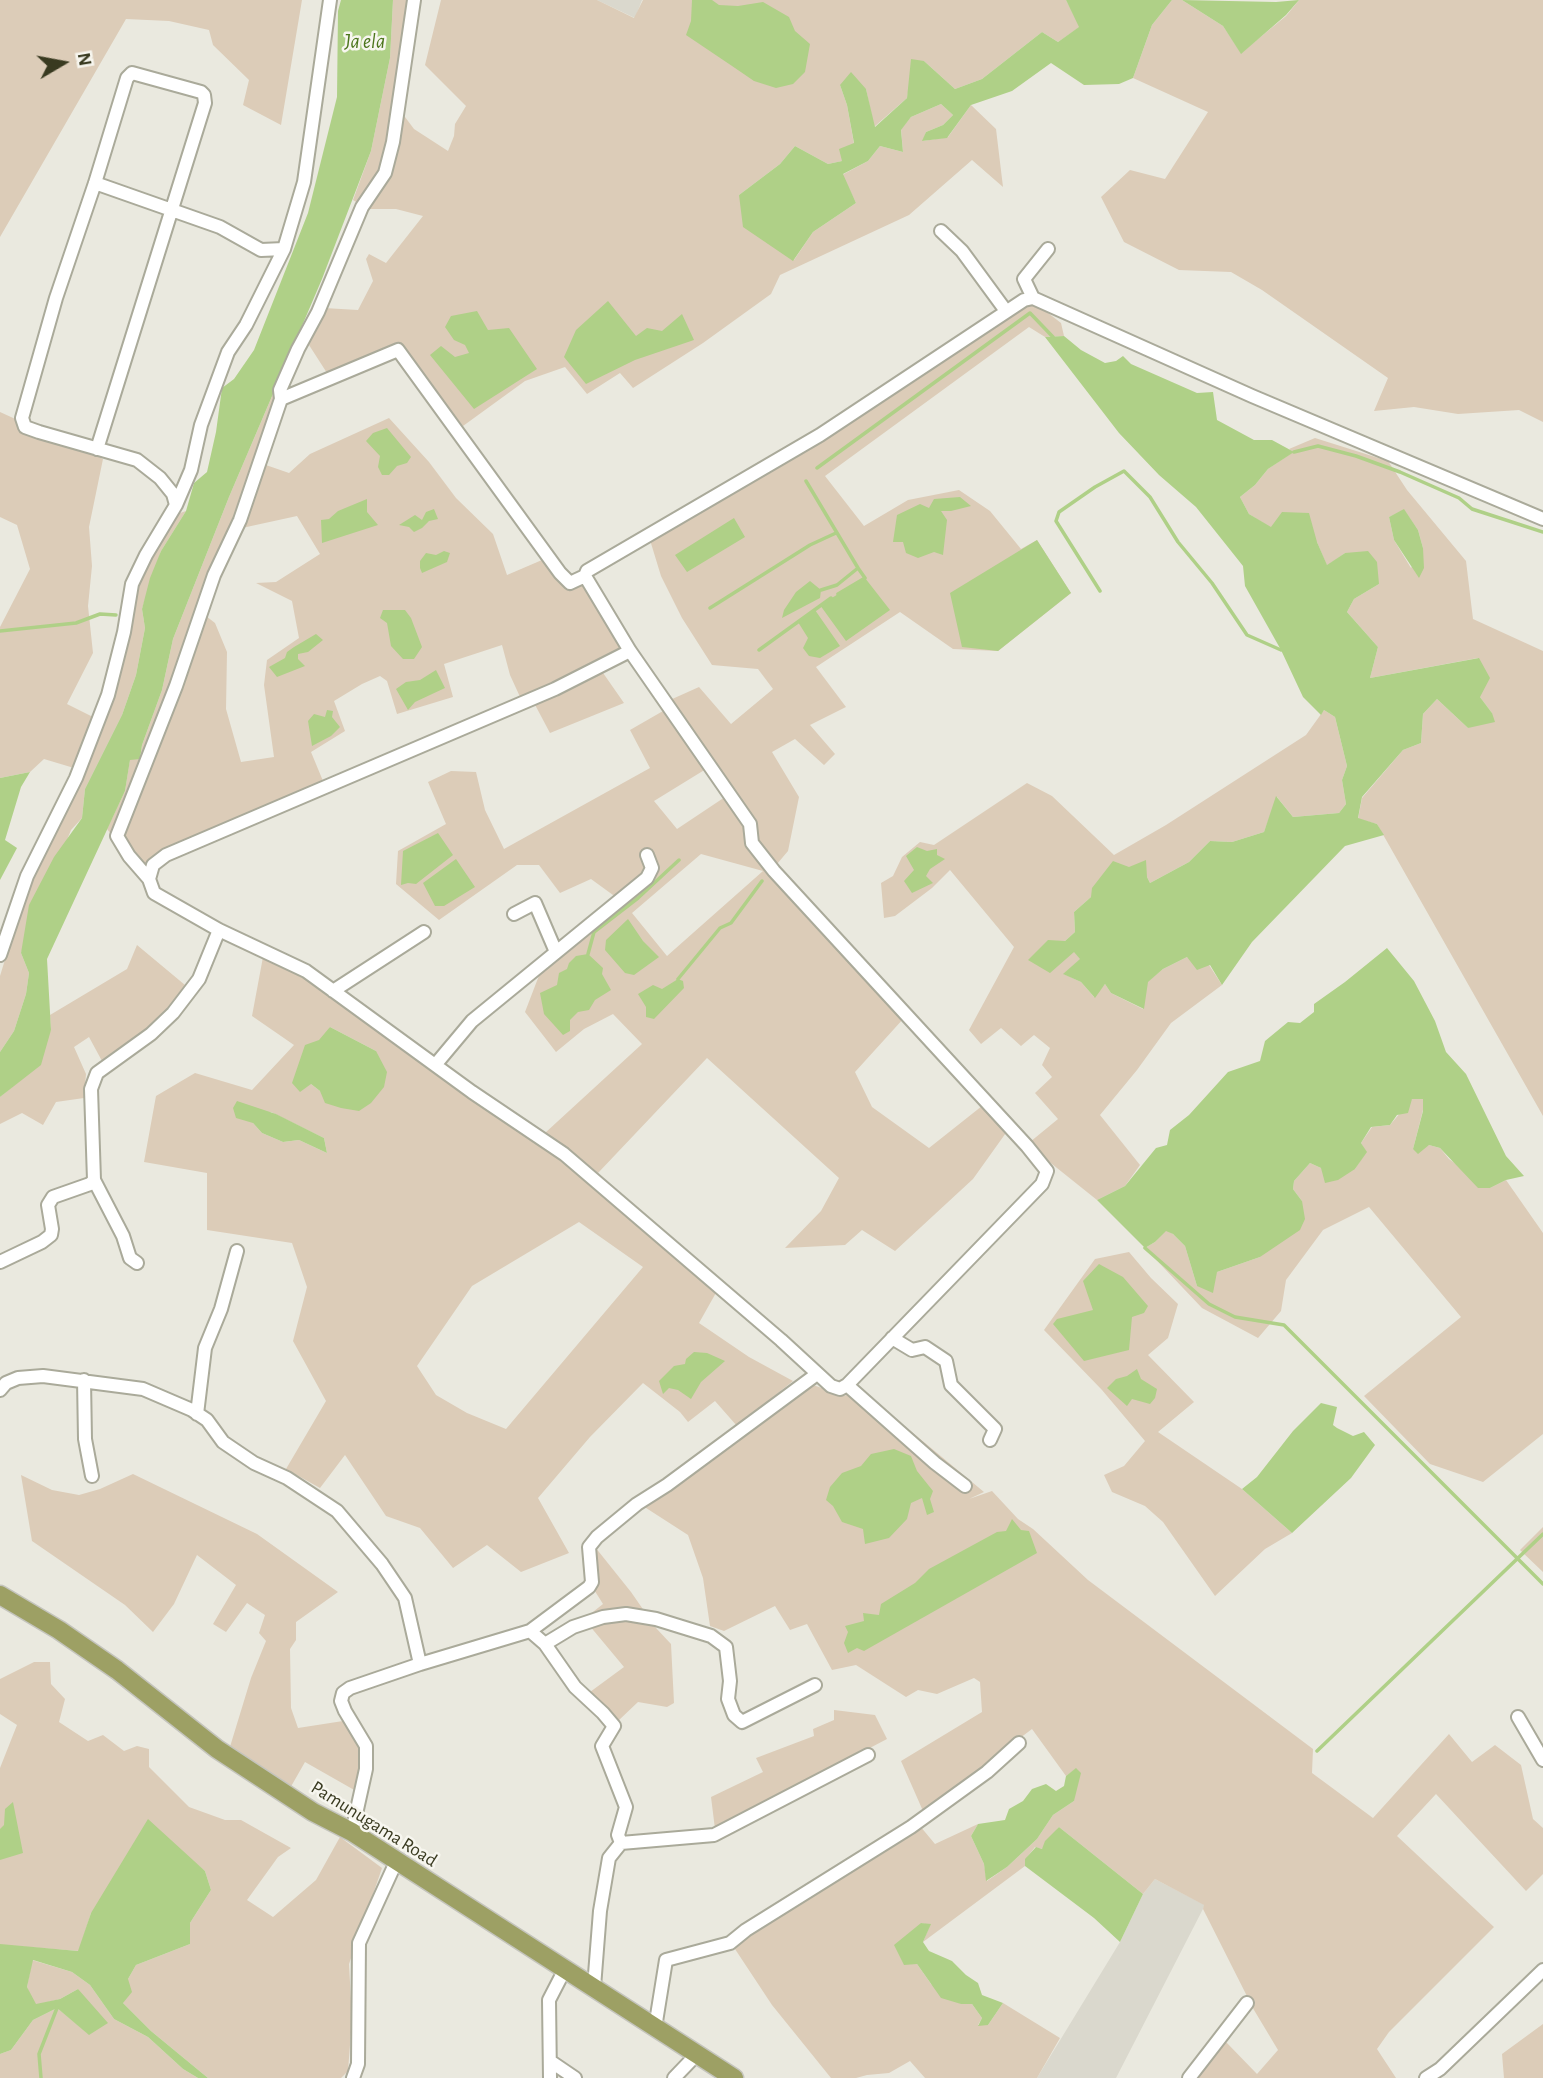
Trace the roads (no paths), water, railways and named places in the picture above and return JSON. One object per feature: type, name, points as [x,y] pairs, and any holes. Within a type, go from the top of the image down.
[{"type":"main road","name":"Pamunugama Road","points":[[0,1595],[59,1630],[107,1664],[217,1749],[313,1812],[352,1832],[734,2078]]},
{"type":"street","points":[[0,955],[27,876],[76,778],[108,695],[124,632],[132,584],[176,506],[191,470],[201,425],[228,352],[246,325],[284,249],[304,182],[330,0]]},
{"type":"street","points":[[414,0],[393,142],[385,173],[362,207],[318,312],[298,348],[281,390],[281,399],[240,520],[214,575],[176,686],[117,836],[129,856],[149,879],[154,894],[219,930],[306,971],[472,1092],[564,1154],[837,1390],[847,1385],[1042,1184],[1047,1171],[774,871],[752,843],[750,824],[630,651],[585,576]]},
{"type":"street","points":[[97,449],[205,103],[201,92],[132,73],[123,88],[95,183],[56,298],[22,418],[25,426],[97,449],[137,460],[160,478],[173,494],[176,506]]},
{"type":"street","points":[[95,183],[219,227],[261,250],[284,249]]},
{"type":"street","points":[[941,230],[962,251],[1006,312]]},
{"type":"street","points":[[1033,298],[1024,279],[1048,250]]},
{"type":"street","points":[[281,399],[398,350],[569,583],[820,435],[1024,300],[1033,298],[1252,397],[1543,519]]},
{"type":"street","points":[[149,879],[153,865],[166,855],[543,694],[630,651]]},
{"type":"street","points":[[436,1064],[472,1021],[648,878],[652,868],[647,855]]},
{"type":"street","points":[[514,914],[535,903],[556,953]]},
{"type":"street","points":[[137,1263],[130,1258],[123,1236],[94,1180],[91,1089],[97,1073],[151,1034],[173,1013],[199,979],[219,930]]},
{"type":"street","points":[[333,991],[424,932]]},
{"type":"street","points":[[0,1262],[51,1235],[48,1205],[53,1197],[90,1184],[94,1180]]},
{"type":"street","points":[[197,1414],[205,1348],[221,1309],[237,1251]]},
{"type":"street","points":[[892,1338],[912,1350],[925,1347],[946,1361],[951,1385],[995,1429],[989,1440]]},
{"type":"street","points":[[352,1832],[366,1769],[366,1746],[345,1711],[341,1701],[343,1693],[350,1688],[420,1664],[530,1631],[589,1587],[592,1582],[589,1547],[597,1537],[637,1504],[667,1485],[817,1374]]},
{"type":"street","points":[[0,1390],[6,1383],[29,1375],[84,1380],[143,1389],[207,1420],[223,1442],[254,1463],[287,1478],[337,1511],[382,1564],[405,1598],[420,1664]]},
{"type":"street","points":[[84,1380],[85,1439],[92,1476]]},
{"type":"street","points":[[847,1385],[934,1463],[965,1486]]},
{"type":"street","points":[[545,1644],[573,1627],[603,1617],[626,1614],[656,1619],[711,1636],[726,1647],[730,1681],[728,1699],[734,1715],[742,1722],[815,1685]]},
{"type":"street","points":[[530,1631],[545,1644],[576,1687],[614,1726],[602,1746],[626,1807],[618,1835],[621,1843]]},
{"type":"street","points":[[1518,1717],[1543,1760]]},
{"type":"street","points":[[655,2028],[666,1960],[730,1943],[746,1930],[911,1827],[987,1772],[1019,1743]]},
{"type":"street","points":[[594,1987],[600,1911],[609,1858],[621,1843],[714,1835],[868,1755]]},
{"type":"street","points":[[353,2078],[358,2064],[359,1943],[396,1862]]},
{"type":"street","points":[[550,2078],[549,2000],[565,1969]]},
{"type":"street","points":[[1426,2078],[1440,2069],[1543,1970]]},
{"type":"street","points":[[1189,2078],[1247,2003]]},
{"type":"street","points":[[674,2078],[697,2054]]},
{"type":"street","points":[[550,2061],[575,2078]]},
{"type":"water","name":"Ja ela","points":[[341,0],[393,0],[390,58],[371,151],[322,279],[229,497],[173,639],[162,690],[142,745],[140,759],[130,760],[125,791],[47,959],[51,1030],[41,1065],[0,1097],[0,1052],[14,1031],[26,994],[29,973],[21,953],[29,905],[54,857],[82,818],[85,789],[122,715],[136,675],[145,628],[142,609],[150,578],[161,551],[186,511],[194,483],[207,472],[222,388],[234,379],[254,350],[308,213],[337,97],[338,11]]},
{"type":"water","points":[[692,0],[712,0],[719,5],[738,6],[763,2],[789,17],[795,31],[810,44],[805,72],[793,84],[776,88],[754,81],[686,35],[691,21]]},
{"type":"water","points":[[1066,0],[1172,0],[1152,25],[1133,78],[1119,84],[1084,85],[1051,63],[1012,91],[971,105],[947,138],[922,141],[926,132],[943,125],[953,115],[941,104],[911,117],[901,130],[903,152],[880,146],[868,161],[843,174],[856,203],[813,232],[793,261],[743,227],[739,195],[780,164],[795,146],[828,164],[842,161],[839,149],[854,143],[847,105],[840,85],[851,72],[866,89],[875,127],[907,98],[911,59],[924,61],[955,89],[982,79],[1042,32],[1058,42],[1079,27]]},
{"type":"water","points":[[1182,0],[1299,0],[1286,15],[1241,54],[1223,26]]},
{"type":"water","points":[[608,301],[636,336],[647,328],[662,331],[682,314],[694,340],[635,360],[586,384],[564,357],[576,330]]},
{"type":"water","points":[[477,311],[488,330],[509,328],[537,369],[474,409],[430,355],[441,346],[455,357],[469,353],[465,345],[454,340],[445,327],[451,316]]},
{"type":"water","points":[[1064,336],[1081,350],[1105,363],[1116,361],[1123,356],[1131,364],[1197,393],[1213,392],[1217,420],[1254,440],[1272,440],[1294,452],[1268,469],[1255,485],[1240,497],[1249,514],[1271,527],[1282,512],[1309,513],[1327,565],[1345,553],[1368,551],[1377,562],[1379,584],[1354,599],[1347,612],[1378,647],[1370,678],[1479,658],[1490,678],[1480,697],[1495,722],[1468,728],[1437,699],[1423,714],[1421,743],[1403,750],[1362,797],[1358,818],[1377,824],[1384,835],[1345,846],[1252,942],[1222,985],[1210,965],[1197,970],[1187,957],[1163,969],[1148,982],[1144,1009],[1111,993],[1105,984],[1095,998],[1081,982],[1063,974],[1080,959],[1074,952],[1050,973],[1028,960],[1048,940],[1065,941],[1075,932],[1074,912],[1091,897],[1092,888],[1113,861],[1129,867],[1146,860],[1150,883],[1189,862],[1210,841],[1232,842],[1264,832],[1276,796],[1293,817],[1339,813],[1346,804],[1342,780],[1347,766],[1335,717],[1324,710],[1321,715],[1303,697],[1281,650],[1245,586],[1243,566],[1196,507],[1159,475],[1119,433],[1045,337]]},
{"type":"water","points":[[387,428],[411,457],[407,463],[397,466],[389,475],[382,475],[378,467],[380,456],[366,441],[373,433]]},
{"type":"water","points":[[960,497],[971,506],[941,511],[947,520],[943,555],[934,552],[918,558],[906,553],[903,542],[893,542],[897,515],[920,504],[929,508],[934,499]]},
{"type":"water","points":[[367,499],[367,512],[378,525],[322,543],[321,520],[329,519],[338,511]]},
{"type":"water","points":[[434,509],[438,519],[429,521],[414,532],[409,527],[399,525],[415,515],[422,520],[426,512]]},
{"type":"water","points":[[1404,509],[1418,530],[1423,548],[1424,568],[1419,578],[1394,540],[1389,517]]},
{"type":"water","points":[[734,518],[745,537],[687,572],[675,555]]},
{"type":"water","points":[[1037,540],[1071,593],[998,651],[962,647],[950,593]]},
{"type":"water","points":[[444,551],[450,553],[447,562],[422,573],[420,561],[426,553],[436,555]]},
{"type":"water","points":[[865,578],[890,610],[846,641],[820,605]]},
{"type":"water","points":[[810,581],[821,590],[820,598],[782,618],[796,592]]},
{"type":"water","points":[[383,610],[405,610],[411,618],[422,647],[414,659],[403,659],[391,646],[387,623],[380,618]]},
{"type":"water","points":[[815,610],[840,646],[820,658],[809,656],[803,648],[808,638],[798,622]]},
{"type":"water","points":[[316,634],[323,640],[308,652],[298,654],[298,659],[305,666],[277,677],[269,667]]},
{"type":"water","points":[[436,670],[445,688],[415,702],[408,710],[396,689],[406,682],[420,680]]},
{"type":"water","points":[[327,710],[333,711],[332,717],[340,727],[331,736],[312,746],[308,721],[314,714],[325,717]]},
{"type":"water","points":[[30,772],[21,787],[5,840],[17,848],[0,880],[0,778]]},
{"type":"water","points":[[438,833],[453,855],[416,884],[401,885],[403,851]]},
{"type":"water","points":[[917,847],[927,851],[937,849],[937,855],[945,859],[930,869],[926,876],[933,883],[912,893],[904,881],[914,870],[906,856]]},
{"type":"water","points":[[456,859],[475,887],[444,906],[435,906],[423,883]]},
{"type":"water","points":[[628,919],[643,941],[659,957],[634,975],[625,973],[605,950],[606,940]]},
{"type":"water","points":[[1387,948],[1414,981],[1435,1021],[1446,1052],[1466,1074],[1506,1156],[1524,1176],[1506,1180],[1490,1188],[1478,1188],[1440,1148],[1429,1145],[1418,1154],[1413,1149],[1423,1111],[1423,1099],[1412,1099],[1408,1113],[1397,1115],[1390,1125],[1371,1127],[1361,1143],[1367,1152],[1355,1169],[1338,1180],[1325,1183],[1321,1168],[1310,1163],[1294,1181],[1293,1189],[1302,1201],[1305,1219],[1300,1230],[1260,1257],[1217,1272],[1213,1293],[1197,1286],[1185,1246],[1173,1234],[1166,1231],[1145,1248],[1097,1200],[1125,1186],[1156,1148],[1167,1145],[1170,1130],[1189,1115],[1228,1072],[1260,1061],[1265,1041],[1288,1022],[1300,1023],[1314,1012],[1314,1004]]},
{"type":"water","points":[[588,954],[603,968],[602,974],[611,990],[595,1000],[589,1010],[578,1012],[570,1020],[570,1031],[563,1035],[544,1014],[540,993],[557,985],[559,973],[567,969],[576,956]]},
{"type":"water","points":[[678,979],[683,981],[684,988],[654,1019],[646,1017],[646,1007],[638,994],[653,985],[662,989]]},
{"type":"water","points":[[330,1027],[376,1051],[387,1072],[384,1087],[371,1103],[359,1111],[325,1103],[320,1091],[311,1084],[300,1092],[292,1083],[305,1045],[319,1040]]},
{"type":"water","points":[[237,1101],[276,1114],[324,1138],[327,1153],[299,1140],[283,1142],[262,1133],[253,1123],[236,1118],[233,1108]]},
{"type":"water","points":[[1099,1264],[1123,1277],[1148,1306],[1144,1313],[1132,1317],[1129,1350],[1084,1361],[1053,1324],[1057,1319],[1093,1310],[1083,1281]]},
{"type":"water","points":[[694,1352],[707,1353],[725,1361],[701,1382],[691,1399],[678,1390],[669,1388],[663,1394],[659,1381],[674,1366],[685,1364],[686,1359]]},
{"type":"water","points":[[1137,1369],[1141,1379],[1157,1389],[1155,1398],[1150,1404],[1132,1399],[1127,1406],[1107,1388],[1116,1379]]},
{"type":"water","points":[[1321,1403],[1337,1407],[1333,1425],[1353,1436],[1364,1432],[1375,1445],[1351,1478],[1292,1533],[1242,1489],[1257,1477],[1293,1431]]},
{"type":"water","points":[[894,1449],[911,1456],[917,1471],[933,1491],[930,1499],[934,1512],[927,1515],[922,1498],[911,1503],[907,1519],[889,1538],[865,1544],[863,1529],[842,1522],[833,1506],[826,1500],[830,1487],[842,1473],[861,1466],[871,1454]]},
{"type":"water","points":[[1012,1519],[1021,1530],[1029,1531],[1037,1553],[864,1651],[857,1648],[848,1653],[844,1643],[848,1632],[845,1626],[864,1621],[863,1613],[879,1615],[881,1604],[915,1583],[929,1569],[997,1532],[1006,1531]]},
{"type":"water","points":[[1076,1768],[1081,1773],[1074,1801],[1053,1815],[1037,1839],[1007,1867],[986,1881],[984,1864],[971,1836],[978,1824],[1005,1820],[1009,1809],[1023,1801],[1032,1789],[1046,1784],[1056,1791],[1064,1786],[1066,1776]]},
{"type":"water","points":[[13,1802],[23,1853],[0,1860],[0,1829],[4,1825],[5,1809]]},
{"type":"water","points":[[148,1819],[205,1871],[211,1890],[190,1923],[190,1944],[136,1965],[128,1979],[132,1992],[123,2003],[151,2031],[208,2078],[198,2078],[183,2069],[148,2037],[114,2019],[90,1985],[72,1972],[33,1960],[27,1987],[36,2004],[60,1999],[78,1989],[108,2023],[89,2035],[57,2008],[33,2020],[11,2050],[0,2054],[0,1944],[78,1951],[91,1913]]},
{"type":"water","points":[[1059,1827],[1143,1894],[1120,1942],[1094,1918],[1025,1866],[1025,1859],[1036,1847],[1042,1849],[1045,1841]]},
{"type":"water","points":[[921,1923],[931,1924],[923,1942],[929,1951],[952,1961],[978,1983],[982,1995],[1003,2003],[988,2025],[978,2026],[982,2018],[972,2004],[941,1998],[917,1964],[904,1965],[894,1945]]},
{"type":"waterway","points":[[817,468],[1030,313],[1053,337]]},
{"type":"waterway","points":[[1294,452],[1318,446],[1356,456],[1459,498],[1472,509],[1543,532]]},
{"type":"waterway","points":[[1100,591],[1056,521],[1059,512],[1124,471],[1150,497],[1178,542],[1212,583],[1247,635],[1281,650]]},
{"type":"waterway","points":[[806,481],[858,568],[837,585],[821,590]]},
{"type":"waterway","points":[[710,608],[810,545],[836,533]]},
{"type":"waterway","points":[[838,594],[865,578],[858,568]]},
{"type":"waterway","points":[[759,650],[831,598]]},
{"type":"waterway","points":[[0,631],[76,623],[100,614],[116,615]]},
{"type":"waterway","points":[[588,954],[594,932],[638,898],[679,860]]},
{"type":"waterway","points":[[678,979],[720,928],[731,923],[762,881]]},
{"type":"waterway","points":[[1145,1248],[1209,1304],[1235,1317],[1284,1325],[1543,1584]]},
{"type":"waterway","points":[[1317,1751],[1543,1534]]},
{"type":"waterway","points":[[41,2078],[39,2054],[57,2008]]}]
